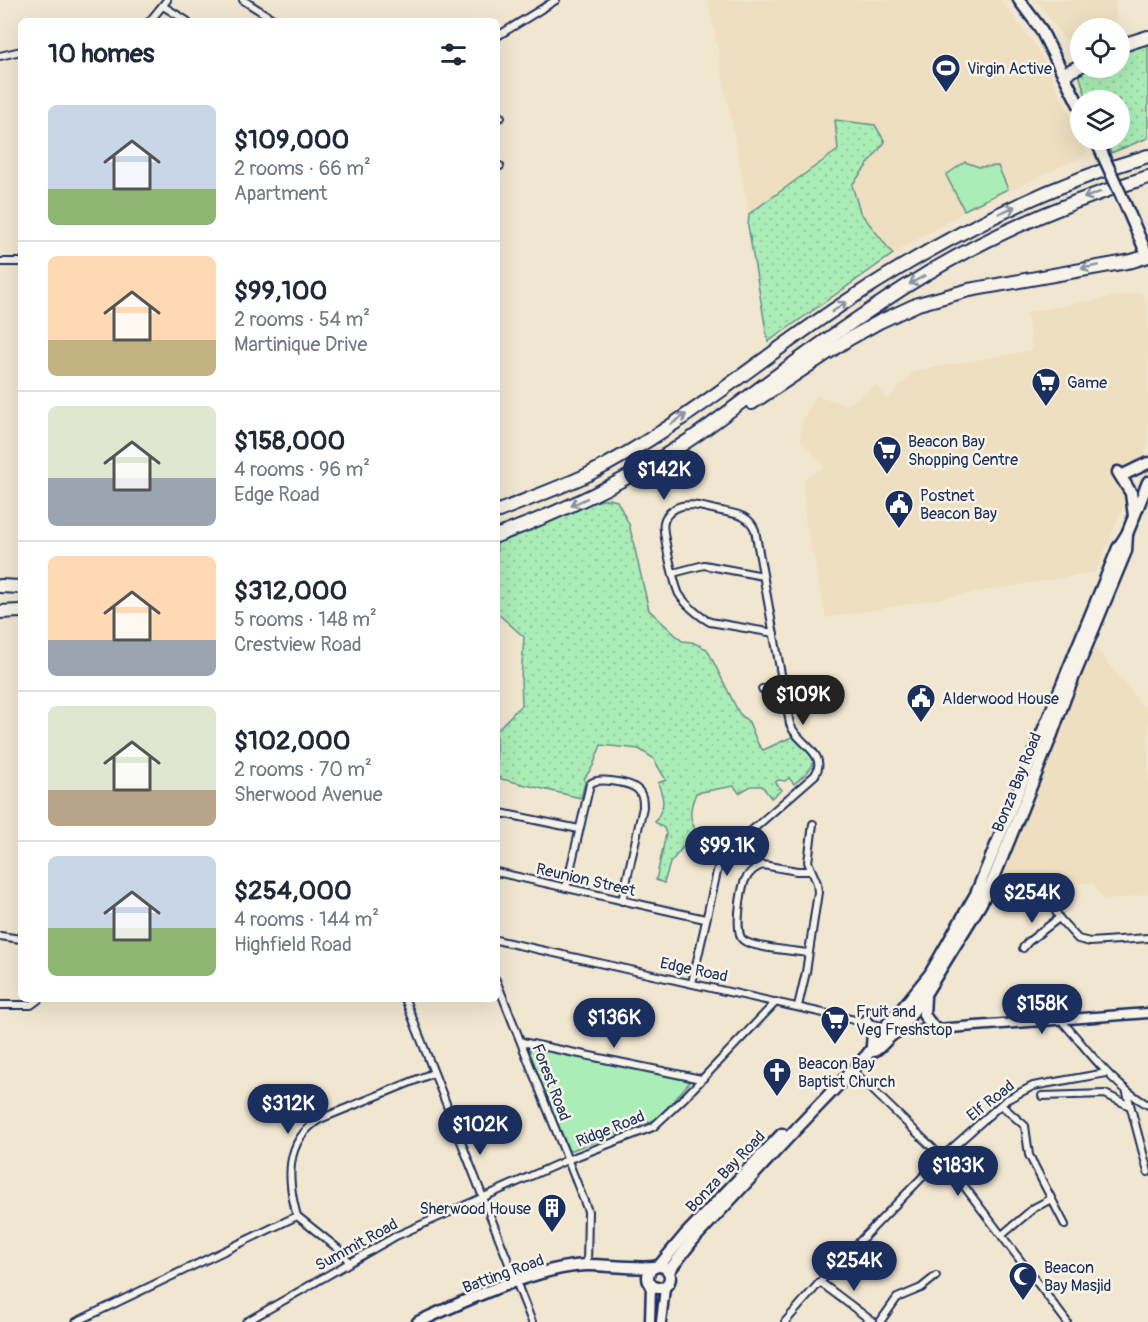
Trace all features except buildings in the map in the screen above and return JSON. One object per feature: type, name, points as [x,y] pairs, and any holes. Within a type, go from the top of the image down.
[{"type":"highway","points":[[1130,43],[1148,37]]},
{"type":"highway","points":[[1064,74],[1070,71]]},
{"type":"highway","points":[[500,510],[585,476],[637,446],[699,406],[848,300],[945,241],[1000,213],[1148,149]]},
{"type":"highway","points":[[1063,186],[1107,168],[1148,156]]},
{"type":"highway","points":[[500,535],[542,519],[592,495],[682,445],[862,315],[907,285],[957,257],[1009,230],[1061,207],[1110,188],[1148,177]]},
{"type":"highway","points":[[719,419],[747,406],[855,336],[918,304],[969,290],[1148,256]]},
{"type":"highway","points":[[0,580],[18,582]]},
{"type":"highway","points":[[0,586],[18,587]]},
{"type":"highway","points":[[0,607],[18,610]]},
{"type":"highway","points":[[0,612],[18,610]]},
{"type":"main road","points":[[1019,0],[1040,28],[1072,90]]},
{"type":"main road","points":[[1100,150],[1148,256]]},
{"type":"main road","points":[[1134,516],[1131,494],[1121,473],[1148,463]]},
{"type":"main road","name":"Bonza Bay Road","points":[[661,1268],[684,1250],[869,1052],[886,1042],[930,974],[976,894],[1118,548],[1127,534],[1148,482]]},
{"type":"main road","name":"Bonza Bay Road","points":[[893,1028],[907,1020],[927,991],[993,880],[1126,551],[1127,534]]},
{"type":"main road","points":[[927,991],[924,1015],[931,1028]]},
{"type":"main road","points":[[866,1021],[873,1033],[869,1052]]},
{"type":"main road","name":"Batting Road","points":[[418,1322],[434,1319],[516,1282],[554,1270],[587,1265],[636,1269],[661,1268]]},
{"type":"main road","name":"Batting Road","points":[[602,1266],[628,1273],[650,1283]]},
{"type":"main road","points":[[661,1268],[671,1278],[664,1288],[657,1289],[650,1283],[650,1271],[661,1268]]},
{"type":"street","points":[[243,0],[271,18]]},
{"type":"street","points":[[500,35],[556,0]]},
{"type":"street","points":[[152,18],[165,3],[183,18]]},
{"type":"street","points":[[0,56],[18,52]]},
{"type":"street","points":[[0,262],[18,262]]},
{"type":"street","points":[[692,983],[717,868],[723,856],[815,775],[819,762],[815,753],[792,731],[783,688],[774,633],[755,530],[748,519],[738,514],[687,505],[672,510],[663,523],[673,573],[681,596],[705,620],[774,633]]},
{"type":"street","points":[[673,573],[704,565],[763,576]]},
{"type":"street","points":[[762,689],[783,688]]},
{"type":"street","points":[[566,888],[589,786],[593,780],[625,785],[640,792],[642,813],[622,901]]},
{"type":"street","points":[[500,813],[579,829]]},
{"type":"street","points":[[798,1006],[818,892],[808,858],[813,824]]},
{"type":"street","points":[[808,953],[747,943],[740,937],[738,925],[744,883],[758,866],[810,871]]},
{"type":"street","name":"Reunion Street","points":[[500,873],[705,919]]},
{"type":"street","points":[[1049,885],[1048,894],[1059,918],[1073,935],[1084,941],[1148,938]]},
{"type":"street","points":[[1023,948],[1059,918]]},
{"type":"street","points":[[0,936],[18,939]]},
{"type":"street","name":"Edge Road","points":[[500,941],[893,1028],[931,1028],[1148,1013]]},
{"type":"street","name":"Forest Road","points":[[500,990],[588,1211],[587,1265]]},
{"type":"street","points":[[0,1005],[31,1005],[35,1002]]},
{"type":"street","points":[[406,1002],[532,1322]]},
{"type":"street","name":"Ridge Road","points":[[482,1196],[652,1127],[776,1002]]},
{"type":"street","points":[[1061,1020],[1127,1093],[1148,1105]]},
{"type":"street","points":[[522,1042],[701,1079]]},
{"type":"street","points":[[852,1070],[942,1157],[1067,1322]]},
{"type":"street","points":[[349,1262],[340,1251],[297,1216],[291,1187],[294,1147],[305,1132],[320,1119],[433,1073]]},
{"type":"street","name":"Elf Road","points":[[786,1321],[820,1282],[942,1157],[1001,1105],[1033,1086],[1107,1073]]},
{"type":"street","points":[[1127,1093],[1148,1172]]},
{"type":"street","points":[[1042,1096],[1105,1094],[1130,1106]]},
{"type":"street","points":[[1001,1105],[1025,1126],[1029,1155],[1065,1225]]},
{"type":"street","name":"Summit Road","points":[[246,1322],[396,1236],[482,1196]]},
{"type":"street","points":[[1002,1235],[1034,1208],[1051,1199]]},
{"type":"street","points":[[76,1322],[297,1216]]},
{"type":"street","points":[[880,1322],[897,1298],[921,1288],[936,1276]]},
{"type":"street","points":[[820,1282],[873,1322]]},
{"type":"street","points":[[650,1283],[650,1322]]},
{"type":"street","points":[[661,1322],[664,1288]]},
{"type":"shaded area","points":[[708,0],[1001,0],[1040,52],[1070,116],[1070,150],[1086,150],[1088,154],[962,213],[893,254],[860,212],[835,120],[838,150],[749,214]]},
{"type":"shaded area","points":[[1036,0],[1115,0],[1116,18],[1070,18],[1070,43]]},
{"type":"shaded area","points":[[1141,292],[1146,302],[1148,315],[1148,446],[1096,572],[826,618],[805,519],[803,479],[825,467],[800,439],[801,423],[816,395],[847,405],[877,385],[887,399],[914,371],[1032,350],[1027,312]]},
{"type":"shaded area","points":[[1094,646],[1148,712],[1148,894],[1104,901],[1093,883],[1056,884],[1049,878],[1044,880],[1001,876]]},
{"type":"green space","points":[[1148,39],[1148,138],[1130,145],[1130,90],[1084,90],[1080,78],[1130,78],[1130,45]]},
{"type":"green space","points":[[835,120],[875,125],[885,142],[852,185],[860,212],[893,254],[768,342],[748,226],[749,214],[838,150]]},
{"type":"green space","points":[[965,162],[979,167],[998,166],[1008,189],[964,210],[946,175]]},
{"type":"green space","points":[[609,499],[617,501],[629,524],[649,610],[682,641],[692,642],[707,649],[739,713],[749,722],[763,750],[794,736],[808,750],[813,760],[809,770],[794,784],[789,778],[775,782],[782,790],[771,798],[762,786],[751,786],[739,793],[734,786],[696,793],[691,812],[696,831],[670,863],[664,883],[656,880],[666,834],[664,828],[655,822],[663,803],[658,783],[666,780],[653,758],[639,749],[601,745],[593,766],[584,779],[581,798],[500,779],[500,727],[522,704],[524,637],[500,616],[500,542],[583,504]]},
{"type":"green space","points":[[532,1047],[688,1080],[689,1083],[654,1120],[569,1151],[529,1052]]},
{"type":"place","name":"Virgin Active","points":[[946,94]]},
{"type":"place","name":"Game","points":[[1046,408]]},
{"type":"place","name":"Beacon Bay Shopping Centre","points":[[887,476]]},
{"type":"place","name":"Postnet Beacon Bay","points":[[899,530]]},
{"type":"place","name":"Alderwood House","points":[[921,724]]},
{"type":"place","name":"Fruit and Veg Freshstop","points":[[835,1046]]},
{"type":"place","name":"Beacon Bay Baptist Church","points":[[777,1098]]},
{"type":"place","name":"Sherwood House","points":[[552,1234]]},
{"type":"place","name":"Beacon Bay Masjid","points":[[1023,1302]]}]
